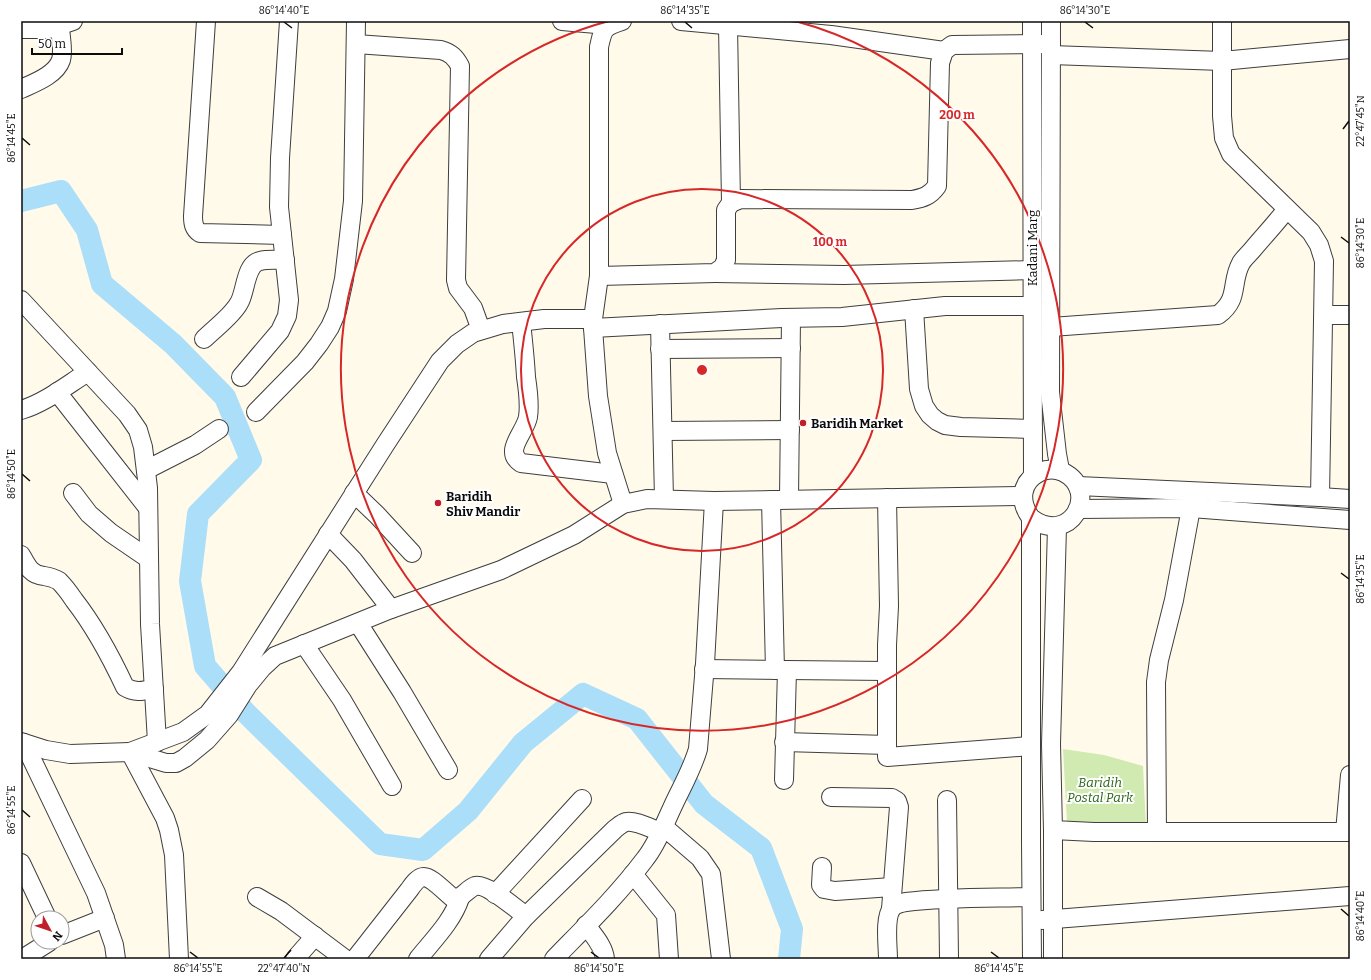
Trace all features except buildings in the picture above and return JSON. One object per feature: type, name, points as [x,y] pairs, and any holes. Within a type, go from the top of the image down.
[{"type":"street","points":[[206,21],[193,216],[194,225],[196,230],[200,233],[282,235]]},
{"type":"street","points":[[241,377],[280,330],[287,316],[289,300],[279,207],[280,158],[289,21]]},
{"type":"street","points":[[256,412],[305,362],[320,344],[337,311],[344,279],[353,201],[356,21]]},
{"type":"street","points":[[562,21],[615,23]]},
{"type":"street","points":[[681,21],[728,25],[807,27],[944,51]]},
{"type":"street","name":"Kadani Marg","points":[[1032,21],[1033,476]]},
{"type":"street","name":"Kadani Marg","points":[[1051,21],[1050,392],[1060,470]]},
{"type":"street","points":[[1222,21],[1224,138],[1231,154],[1311,232],[1319,245],[1324,261],[1320,497]]},
{"type":"street","points":[[21,29],[40,25],[49,29],[66,23],[60,60],[57,66],[47,75],[21,89]]},
{"type":"street","points":[[615,23],[602,33],[599,48],[599,276],[593,324],[598,396],[607,453],[623,504]]},
{"type":"street","points":[[715,272],[723,268],[726,260],[726,210],[731,203],[728,25]]},
{"type":"street","points":[[356,44],[441,50],[449,52],[456,58],[460,66],[456,280],[458,288],[473,308],[481,330]]},
{"type":"street","points":[[731,203],[742,200],[912,200],[923,198],[932,193],[937,186],[940,63],[944,51],[952,45],[1032,45],[1051,50],[1222,61],[1350,49]]},
{"type":"street","points":[[1051,326],[1218,315],[1225,310],[1230,303],[1234,292],[1236,274],[1241,263],[1287,209]]},
{"type":"street","points":[[204,339],[238,305],[242,297],[248,274],[256,262],[261,260],[285,260]]},
{"type":"street","points":[[599,276],[715,272],[844,275],[1032,270]]},
{"type":"street","points":[[21,300],[127,414],[138,430],[143,447],[146,470],[150,624],[157,742]]},
{"type":"street","points":[[130,752],[166,763],[176,763],[185,758],[207,740],[229,714],[244,678],[328,534],[354,493],[440,361],[457,344],[473,332],[503,324],[544,319],[593,324],[660,324],[842,317],[946,306],[1032,306]]},
{"type":"street","points":[[914,309],[919,389],[924,406],[930,415],[945,425],[961,427],[1033,429]]},
{"type":"street","points":[[1324,315],[1350,315]]},
{"type":"street","points":[[784,780],[781,670],[780,500],[790,430],[791,318]]},
{"type":"street","points":[[521,322],[528,416],[526,426],[514,449],[513,455],[516,460],[521,463],[614,474]]},
{"type":"street","points":[[660,324],[664,499]]},
{"type":"street","points":[[660,349],[791,348]]},
{"type":"street","points":[[23,404],[57,392],[88,372]]},
{"type":"street","points":[[57,392],[148,508]]},
{"type":"street","points":[[146,470],[195,445],[220,429]]},
{"type":"street","points":[[662,431],[790,430]]},
{"type":"street","points":[[1051,469],[1060,470],[1069,475],[1078,486],[1080,500],[1078,509],[1073,517],[1066,523],[1057,527],[1047,527],[1038,524],[1025,511],[1023,496],[1027,483],[1033,476],[1041,471],[1051,469]]},
{"type":"street","points":[[1078,486],[1350,499]]},
{"type":"street","points":[[73,493],[89,514],[111,533],[149,559]]},
{"type":"street","points":[[354,493],[377,515],[412,553]]},
{"type":"street","points":[[23,742],[46,750],[70,754],[130,752],[183,732],[208,714],[244,678],[262,668],[275,656],[391,609],[501,570],[574,535],[623,504],[647,499],[714,501],[1023,496]]},
{"type":"street","points":[[887,498],[887,756],[1031,746]]},
{"type":"street","points":[[554,959],[646,858],[663,829],[691,771],[698,749],[714,501]]},
{"type":"street","points":[[1078,509],[1191,508],[1350,520]]},
{"type":"street","points":[[1157,832],[1156,682],[1158,667],[1174,600],[1191,508]]},
{"type":"street","points":[[1031,518],[1032,959]]},
{"type":"street","points":[[1053,959],[1051,744],[1057,527]]},
{"type":"street","points":[[328,534],[353,560],[391,609]]},
{"type":"street","points":[[21,555],[28,568],[34,573],[52,577],[58,581],[72,596],[97,632],[125,687],[132,691],[139,692],[154,689]]},
{"type":"street","points":[[358,622],[402,692],[448,770]]},
{"type":"street","points":[[304,644],[342,700],[392,786]]},
{"type":"street","points":[[704,669],[887,671]]},
{"type":"street","points":[[23,742],[96,893],[114,944],[116,959]]},
{"type":"street","points":[[784,742],[887,745]]},
{"type":"street","points":[[130,752],[165,818],[169,830],[174,855],[179,959]]},
{"type":"street","points":[[1053,830],[1094,832],[1348,832],[1350,775]]},
{"type":"street","points":[[831,797],[892,798],[897,801],[899,807],[891,909],[888,919],[888,959]]},
{"type":"street","points":[[495,894],[582,799]]},
{"type":"street","points":[[947,800],[949,959]]},
{"type":"street","points":[[489,959],[526,916],[615,829],[622,823],[628,821],[663,829],[700,858],[711,874],[721,959]]},
{"type":"street","points":[[21,863],[43,910]]},
{"type":"street","points":[[822,867],[821,885],[824,889],[835,891],[892,887]]},
{"type":"street","points":[[633,874],[666,915],[669,959]]},
{"type":"street","points":[[355,959],[416,881],[423,877],[429,878],[454,899],[460,898],[475,886],[482,886],[526,916]]},
{"type":"street","points":[[1032,921],[1350,896]]},
{"type":"street","points":[[257,897],[281,911],[345,959]]},
{"type":"street","points":[[891,909],[895,905],[905,902],[1031,897]]},
{"type":"street","points":[[418,959],[448,923],[456,910],[460,898]]},
{"type":"street","points":[[70,932],[105,918]]},
{"type":"street","points":[[586,925],[601,946],[605,959]]},
{"type":"street","points":[[295,959],[315,936]]},
{"type":"street","points":[[22,959],[37,950]]},
{"type":"green space","name":"Baridih Postal Park","points":[[1063,749],[1104,755],[1143,766],[1146,826],[1067,822]]},
{"type":"waterway","points":[[21,201],[61,191],[87,230],[102,284],[173,344],[225,397],[251,460],[198,514],[190,581],[205,666],[245,712],[380,844],[423,850],[468,811],[523,743],[583,694],[637,719],[704,804],[761,848],[792,929],[789,959]]},
{"type":"place","name":"Baridih Market","points":[[803,423]]},
{"type":"place","name":"Baridih Shiv Mandir","points":[[438,503]]}]
